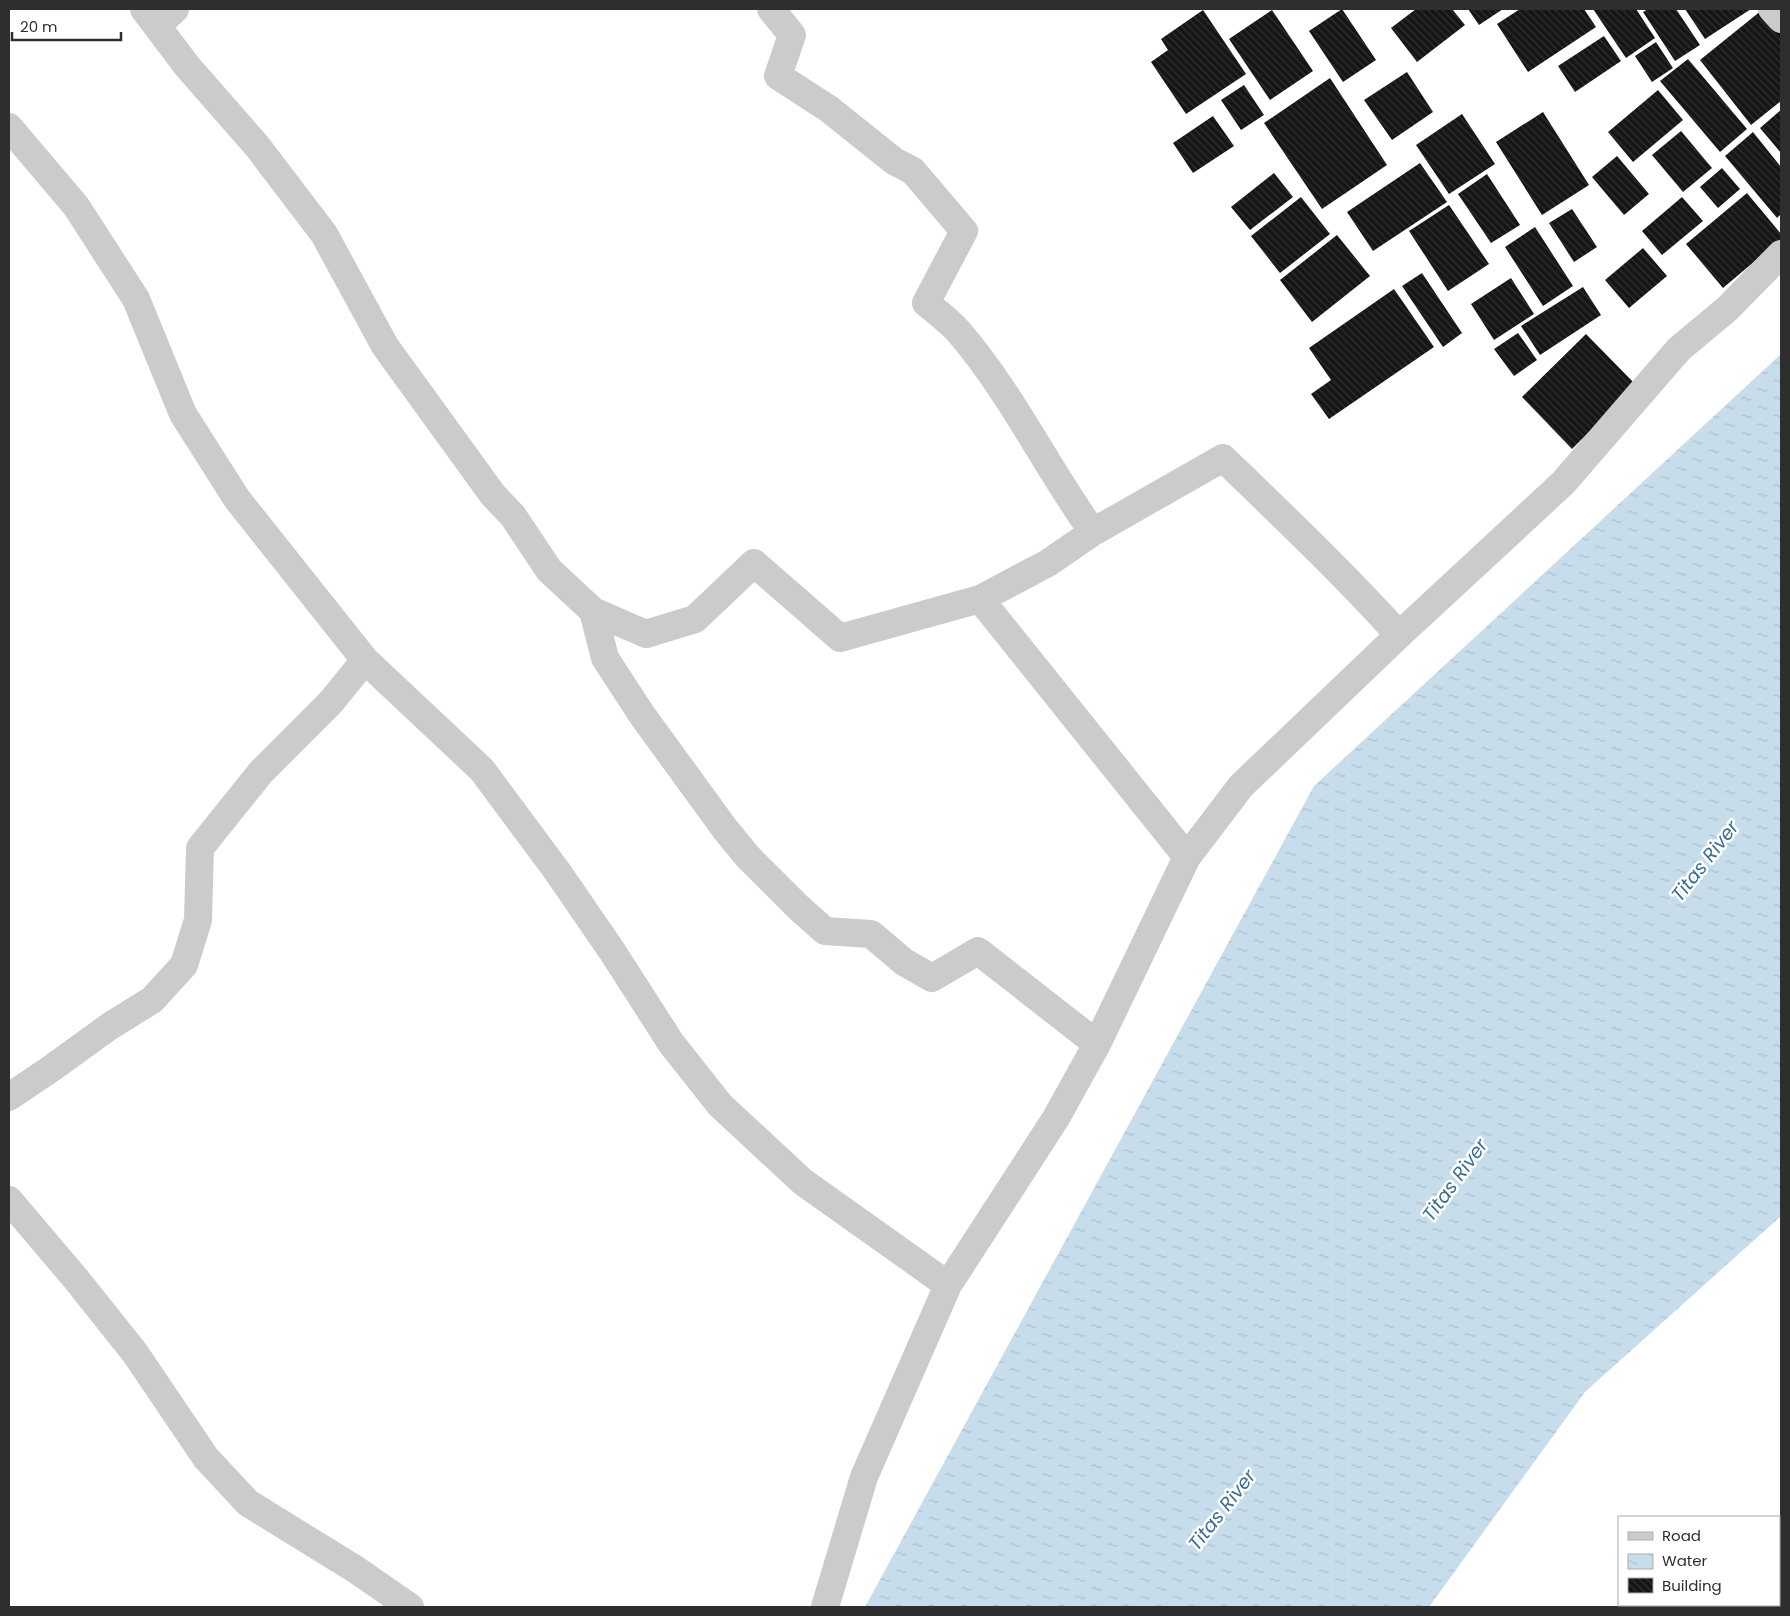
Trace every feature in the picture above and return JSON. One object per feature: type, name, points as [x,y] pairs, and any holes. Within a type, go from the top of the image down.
[{"type":"street","points":[[771,9],[792,35],[778,76],[829,108],[894,161],[913,171],[964,232],[926,303],[956,329],[984,363],[1069,498],[1093,532]]},
{"type":"street","points":[[1772,9],[1781,19]]},
{"type":"street","points":[[159,14],[187,66],[257,146],[324,234],[385,346],[493,495],[513,516],[549,570],[593,611],[646,634],[694,618],[754,563],[840,638],[980,599],[1048,562],[1093,532],[1223,458],[1370,602],[1399,635]]},
{"type":"street","points":[[9,127],[76,206],[136,299],[183,414],[237,499],[365,660],[482,770],[557,871],[612,951],[671,1043],[720,1105],[803,1182],[948,1285]]},
{"type":"street","points":[[826,1607],[864,1477],[948,1285],[1056,1118],[1097,1044],[1187,858],[1241,786],[1399,635],[1563,483],[1679,349],[1727,309],[1781,254]]},
{"type":"street","points":[[980,599],[1187,858]]},
{"type":"street","points":[[593,611],[605,658],[696,790],[748,857],[825,931],[871,934],[904,962],[932,978],[978,951],[1097,1044]]},
{"type":"street","points":[[9,1098],[110,1026],[152,1000],[184,966],[198,920],[200,848],[261,772],[331,702],[365,660]]},
{"type":"street","points":[[14,1215],[135,1353],[206,1458],[248,1503],[402,1605]]},
{"type":"water","name":"Titas River","points":[[1781,354],[1781,1216],[1585,1392],[1429,1607],[865,1607],[1314,786]]},
{"type":"building","points":[[1342,9],[1376,60],[1343,82],[1309,31]]},
{"type":"building","points":[[1416,9],[1452,9],[1465,25],[1417,62],[1391,28]]},
{"type":"building","points":[[1468,9],[1503,9],[1479,25]]},
{"type":"building","points":[[1520,9],[1584,9],[1596,27],[1528,72],[1497,24]]},
{"type":"building","points":[[1593,9],[1636,9],[1655,38],[1626,58]]},
{"type":"building","points":[[1648,9],[1676,9],[1700,45],[1675,61],[1643,12]]},
{"type":"building","points":[[1685,9],[1751,9],[1705,39]]},
{"type":"building","points":[[1203,10],[1246,74],[1186,114],[1151,62],[1168,50],[1161,39]]},
{"type":"building","points":[[1272,10],[1313,71],[1270,100],[1229,39]]},
{"type":"building","points":[[1762,10],[1781,34],[1781,101],[1751,125],[1700,60]]},
{"type":"building","points":[[1604,36],[1621,61],[1575,92],[1558,66]]},
{"type":"building","points":[[1656,42],[1673,68],[1652,82],[1635,56]]},
{"type":"building","points":[[1688,59],[1747,129],[1720,152],[1660,81]]},
{"type":"building","points":[[1407,72],[1433,112],[1392,140],[1364,100]]},
{"type":"building","points":[[1330,78],[1387,165],[1322,209],[1264,123]]},
{"type":"building","points":[[1244,85],[1264,115],[1241,130],[1221,100]]},
{"type":"building","points":[[1658,90],[1683,120],[1633,162],[1608,132]]},
{"type":"building","points":[[1781,110],[1781,153],[1760,128]]},
{"type":"building","points":[[1543,112],[1589,185],[1542,215],[1496,142]]},
{"type":"building","points":[[1462,114],[1495,164],[1449,194],[1416,145]]},
{"type":"building","points":[[1213,116],[1234,146],[1193,173],[1173,143]]},
{"type":"building","points":[[1681,131],[1712,168],[1683,192],[1652,155]]},
{"type":"building","points":[[1753,132],[1781,167],[1781,214],[1777,218],[1725,156]]},
{"type":"building","points":[[1617,156],[1649,194],[1624,215],[1592,177]]},
{"type":"building","points":[[1420,163],[1447,202],[1373,251],[1347,212]]},
{"type":"building","points":[[1722,168],[1740,189],[1718,208],[1700,187]]},
{"type":"building","points":[[1274,173],[1293,197],[1250,230],[1231,207]]},
{"type":"building","points":[[1487,174],[1520,225],[1491,243],[1458,194]]},
{"type":"building","points":[[1747,193],[1781,234],[1781,239],[1723,288],[1686,244]]},
{"type":"building","points":[[1301,197],[1330,234],[1280,273],[1251,236]]},
{"type":"building","points":[[1682,197],[1703,221],[1662,255],[1642,231]]},
{"type":"building","points":[[1449,205],[1489,264],[1448,291],[1409,231]]},
{"type":"building","points":[[1572,209],[1597,247],[1574,262],[1549,223]]},
{"type":"building","points":[[1535,227],[1573,286],[1543,306],[1505,247]]},
{"type":"building","points":[[1337,235],[1370,276],[1312,322],[1280,280]]},
{"type":"building","points":[[1643,248],[1667,276],[1629,308],[1605,280]]},
{"type":"building","points":[[1422,273],[1462,333],[1443,347],[1402,286]]},
{"type":"building","points":[[1511,278],[1534,314],[1494,340],[1471,304]]},
{"type":"building","points":[[1583,287],[1601,315],[1540,355],[1521,326]]},
{"type":"building","points":[[1394,289],[1434,347],[1329,419],[1311,394],[1331,380],[1309,348]]},
{"type":"building","points":[[1518,333],[1537,360],[1514,376],[1494,349]]},
{"type":"building","points":[[1586,334],[1636,385],[1572,449],[1522,397]]}]
